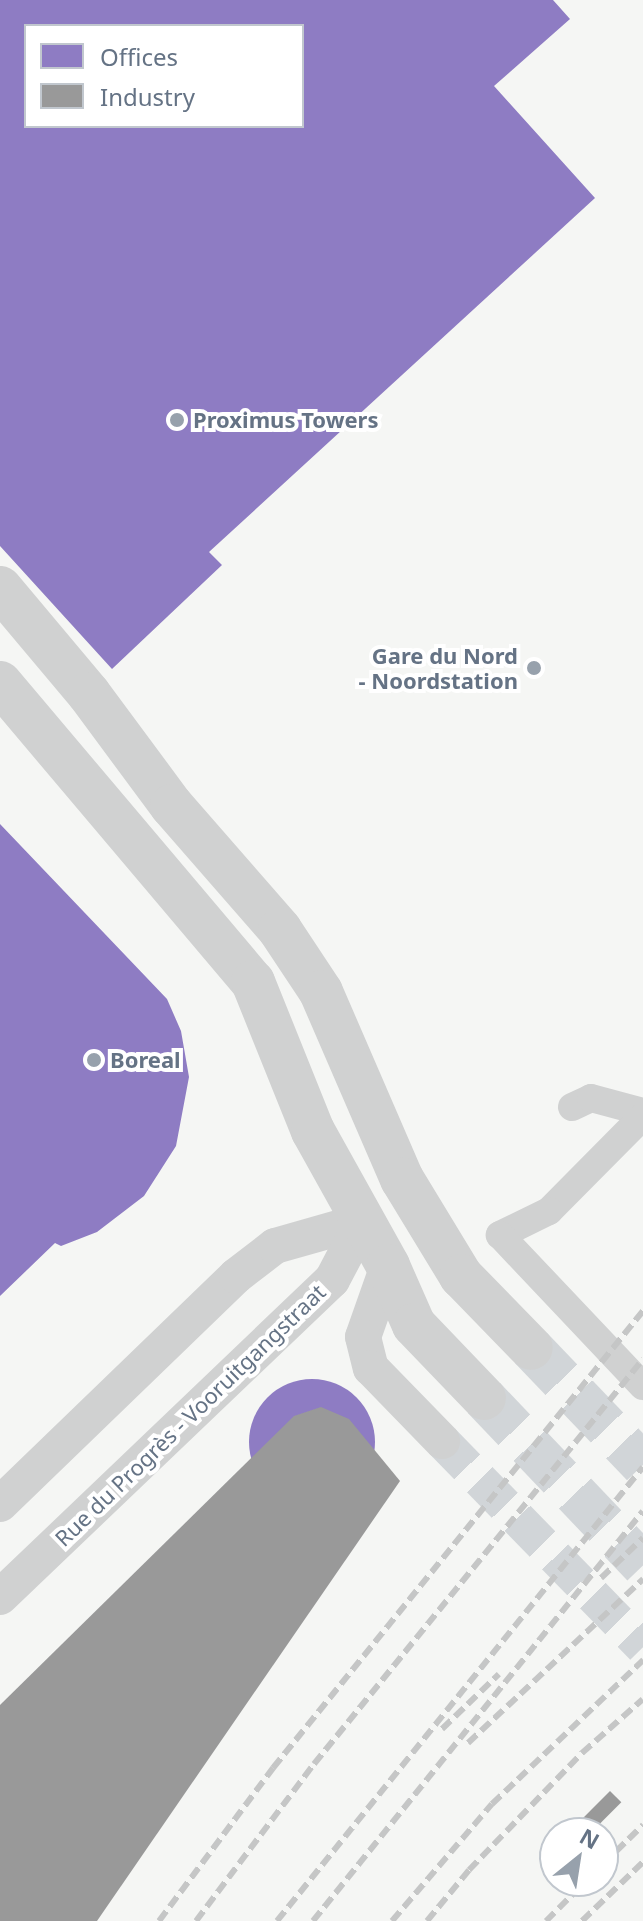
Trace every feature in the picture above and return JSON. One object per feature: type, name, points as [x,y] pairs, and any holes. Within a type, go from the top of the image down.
[{"type":"street","points":[[0,588],[280,930],[321,992],[402,1179],[461,1276],[531,1348]]},
{"type":"street","points":[[0,683],[253,982],[313,1131],[388,1266],[414,1325],[484,1398]]},
{"type":"street","points":[[572,1107],[591,1098],[643,1114],[549,1211],[500,1235],[643,1386]]},
{"type":"street","name":"Rue du Progrès - Vooruitgangstraat","points":[[0,1597],[332,1280],[363,1221],[402,1179]]},
{"type":"street","points":[[0,1504],[265,1253],[275,1246],[363,1221]]},
{"type":"street","points":[[388,1266],[363,1337],[371,1368],[442,1441]]},
{"type":"building: Offices","name":"Proximus Towers","points":[[0,0],[553,0],[570,19],[494,86],[595,198],[209,552],[222,565],[112,669],[0,546]]},
{"type":"building: Offices","name":"Boreal","points":[[0,824],[167,999],[181,1031],[189,1077],[176,1146],[144,1196],[97,1232],[61,1246],[55,1243],[0,1296]]},
{"type":"building: Offices","points":[[312,1379],[336,1384],[356,1398],[370,1418],[375,1442],[370,1466],[356,1486],[336,1500],[312,1505],[288,1500],[268,1486],[254,1466],[249,1442],[254,1418],[268,1398],[288,1384]]},
{"type":"building: Industry","points":[[321,1407],[349,1419],[400,1481],[97,1921],[0,1921],[0,1705],[294,1416]]},
{"type":"building: Industry","points":[[610,1791],[621,1802],[607,1817],[584,1817]]},
{"type":"tunnel","points":[[531,1348],[643,1465]]},
{"type":"tunnel","points":[[484,1398],[643,1565]]},
{"type":"tunnel","points":[[442,1441],[643,1647]]},
{"type":"railway","points":[[159,1921],[273,1768],[643,1311]]},
{"type":"railway","points":[[196,1921],[314,1764],[643,1359]]},
{"type":"railway","points":[[277,1921],[643,1467]]},
{"type":"railway","points":[[313,1921],[643,1511]]},
{"type":"railway","points":[[601,1578],[643,1538]]},
{"type":"railway","points":[[468,1743],[643,1579]]},
{"type":"railway","points":[[392,1921],[492,1804],[643,1660]]},
{"type":"railway","points":[[442,1729],[499,1674]]},
{"type":"railway","points":[[427,1921],[469,1870],[582,1753],[643,1699]]},
{"type":"railway","points":[[619,1848],[643,1825]]},
{"type":"railway","points":[[582,1921],[643,1862]]},
{"type":"railway","points":[[546,1921],[570,1897]]},
{"type":"place","name":"Proximus Towers","points":[[177,420]]},
{"type":"place","name":"Gare du Nord - Noordstation","points":[[534,668]]},
{"type":"place","name":"Boreal","points":[[94,1060]]}]
